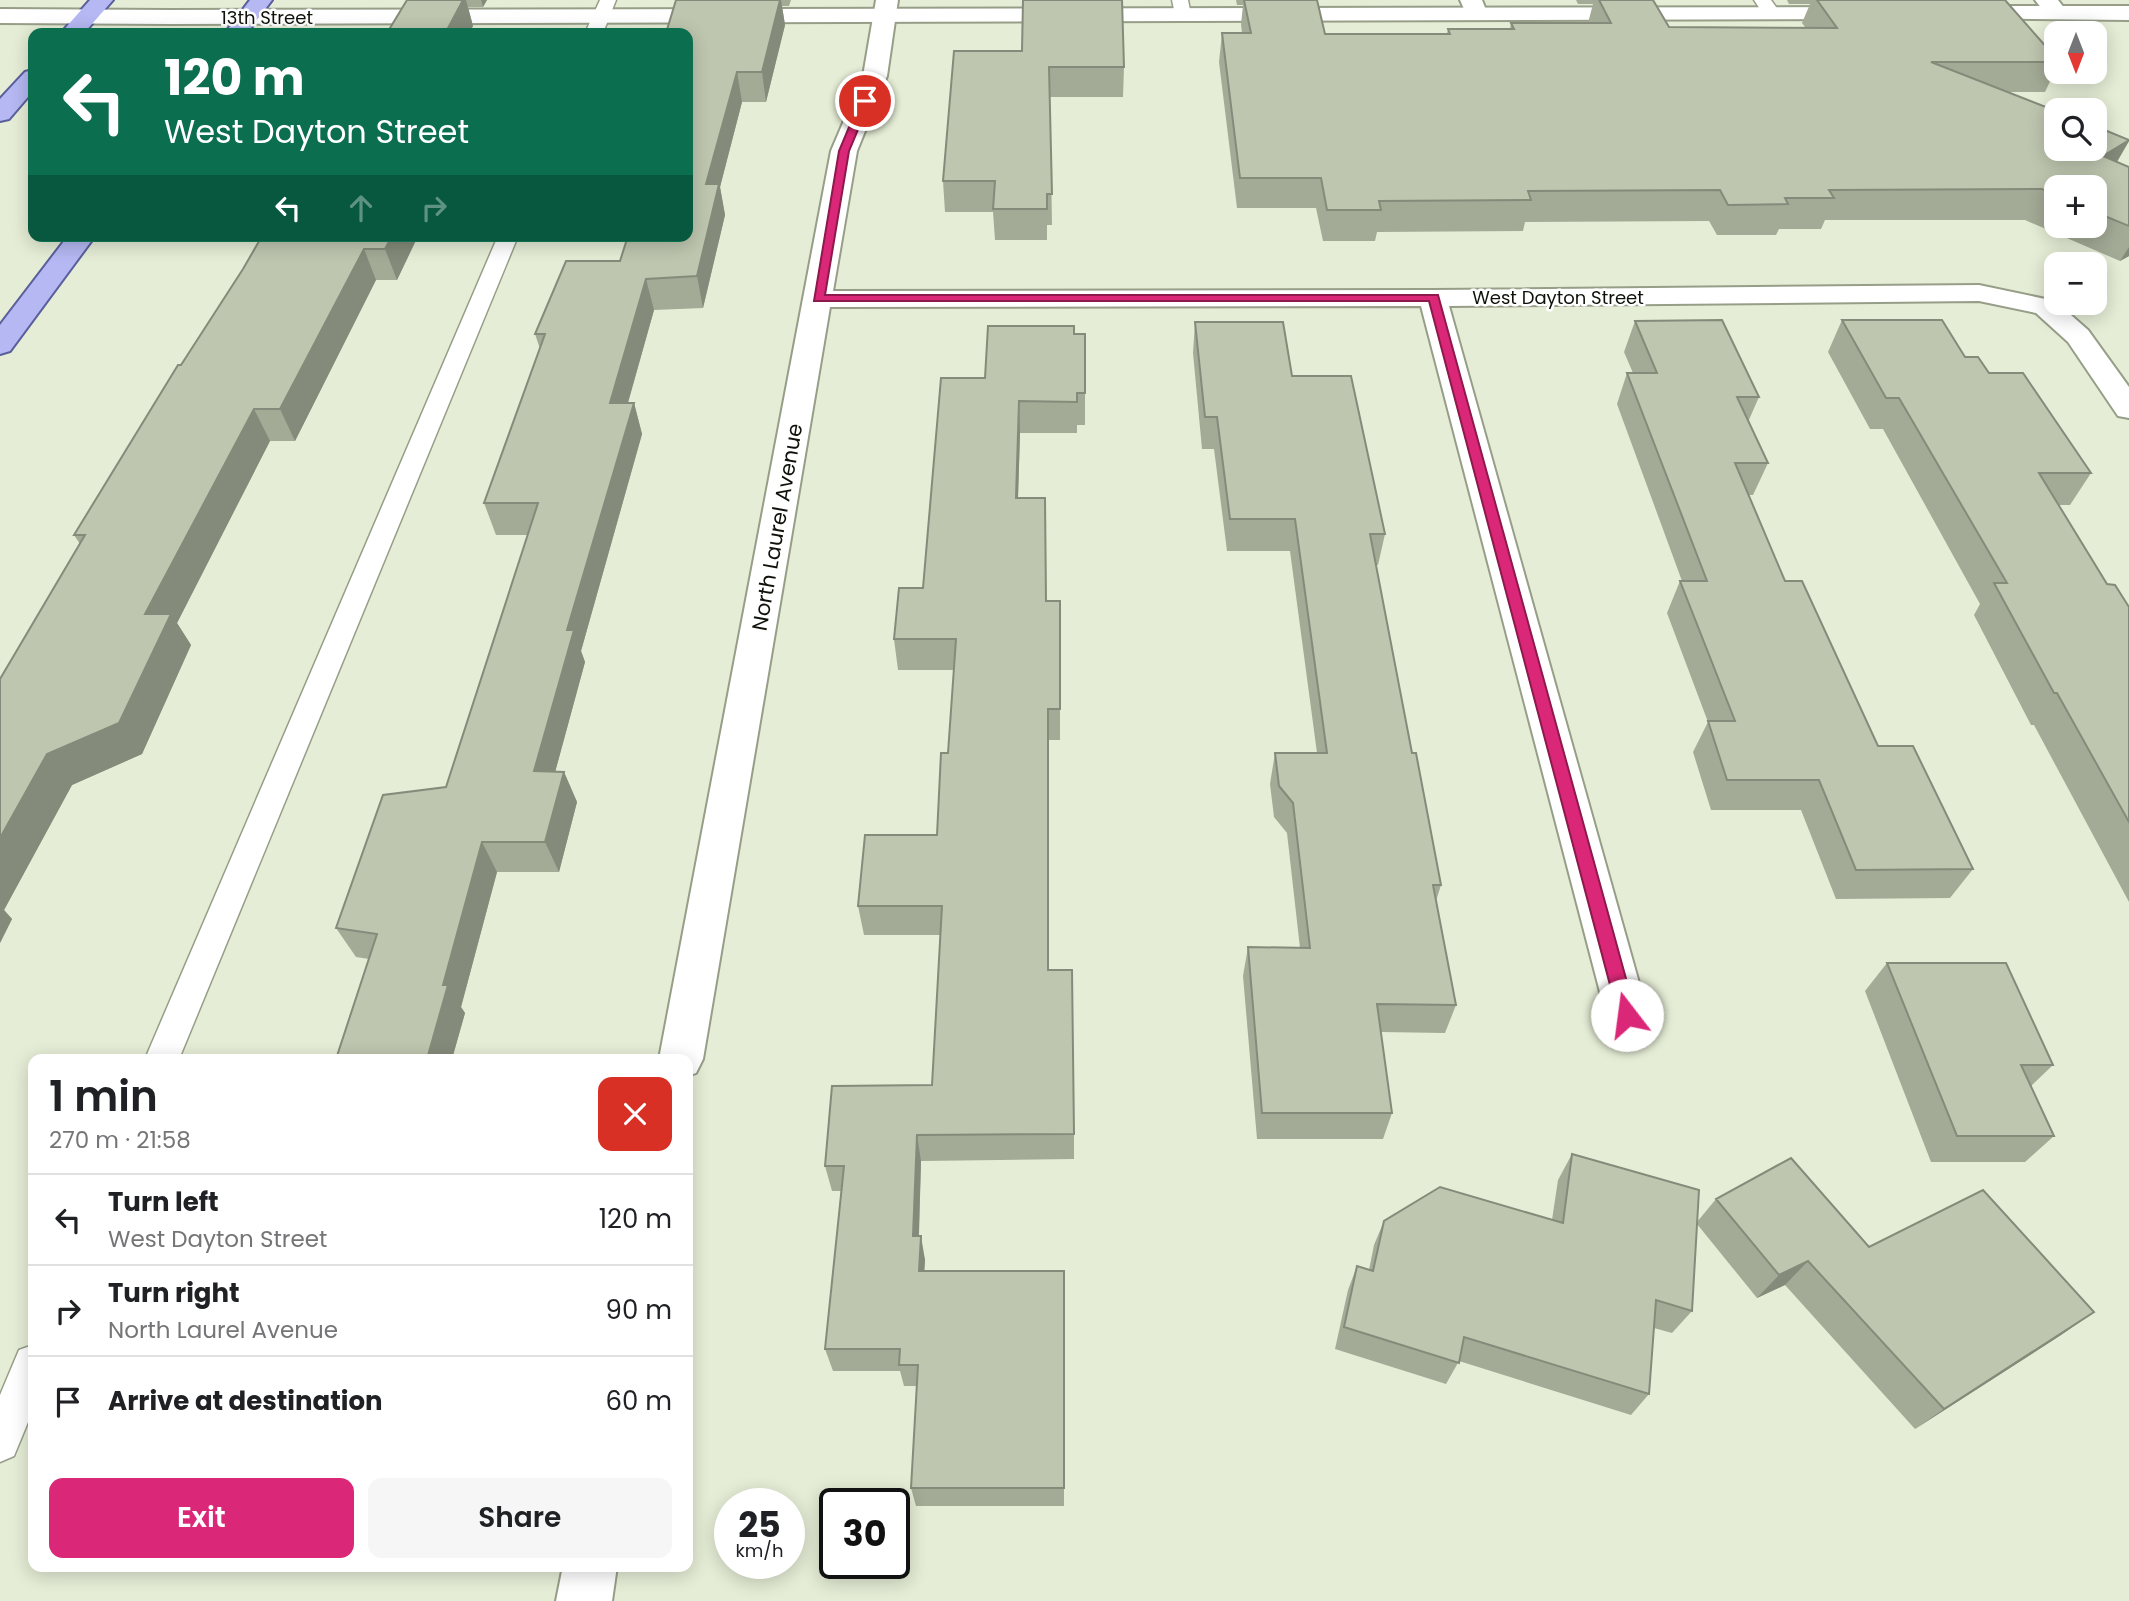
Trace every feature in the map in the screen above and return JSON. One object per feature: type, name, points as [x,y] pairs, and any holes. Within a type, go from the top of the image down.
[{"type":"main road","points":[[77,28],[95,8]]},
{"type":"main road","points":[[0,114],[28,83]]},
{"type":"main road","points":[[0,345],[77,242]]},
{"type":"street","points":[[1948,13],[2051,6],[2129,13]]},
{"type":"street","name":"13th Street","points":[[0,16],[95,8],[170,16],[249,17],[601,16],[886,8],[1767,7],[1881,13]]},
{"type":"street","name":"North Laurel Avenue","points":[[682,1054],[844,151],[876,76],[886,8]]},
{"type":"street","name":"West Dayton Street","points":[[818,299],[1433,298],[1979,293],[2045,307],[2078,336],[2129,409]]},
{"type":"street","points":[[1433,298],[1627,1015]]},
{"type":"street","points":[[584,1601],[589,1572]]},
{"type":"lane","points":[[164,1054],[505,242]]},
{"type":"lane","points":[[0,1443],[28,1376]]},
{"type":"building","points":[[407,0],[463,0],[448,28],[390,28]]},
{"type":"building","points":[[676,0],[780,0],[762,72],[737,72],[706,184],[719,184],[697,276],[646,279],[610,403],[634,403],[567,630],[574,630],[534,771],[564,772],[545,842],[482,842],[443,985],[448,985],[428,1054],[338,1054],[377,934],[336,928],[383,795],[446,787],[538,503],[484,503],[545,334],[535,334],[566,261],[620,261],[626,242],[693,242],[693,28],[668,28]]},
{"type":"building","points":[[1023,0],[1122,0],[1124,67],[1049,67],[1052,194],[1047,194],[1047,209],[993,209],[995,181],[943,181],[954,51],[1022,51]]},
{"type":"building","points":[[1244,0],[1317,0],[1325,34],[1450,34],[1448,29],[1514,29],[1511,23],[1611,23],[1599,0],[1653,0],[1669,27],[1837,28],[1817,0],[2005,0],[2044,44],[2044,62],[1931,62],[2044,106],[2044,161],[2107,161],[2107,158],[2129,167],[2129,226],[2107,217],[2107,175],[2044,175],[2044,190],[1829,190],[1834,198],[1785,198],[1788,204],[1728,205],[1720,190],[1528,191],[1531,200],[1379,201],[1381,210],[1327,210],[1321,178],[1240,178],[1222,33],[1251,33]]},
{"type":"building","points":[[2107,131],[2129,140],[2107,154]]},
{"type":"building","points":[[259,242],[389,242],[385,249],[364,249],[280,409],[254,409],[145,614],[171,614],[119,723],[47,754],[0,838],[0,679],[85,535],[74,535],[178,365],[181,365]]},
{"type":"building","points":[[1722,320],[1759,397],[1737,397],[1768,463],[1735,463],[1785,581],[1802,581],[1878,746],[1913,746],[1973,869],[1856,870],[1819,780],[1727,780],[1708,721],[1735,721],[1680,581],[1707,581],[1627,373],[1657,373],[1635,321]]},
{"type":"building","points":[[1842,320],[1942,320],[1965,357],[1978,357],[1989,373],[2023,373],[2091,473],[2039,473],[2107,584],[2115,585],[2129,607],[2129,822],[1994,583],[2007,583],[1899,398],[1886,398]]},
{"type":"building","points":[[1195,322],[1283,322],[1292,376],[1351,376],[1385,534],[1370,534],[1412,753],[1416,753],[1441,885],[1433,885],[1456,1005],[1377,1004],[1392,1113],[1262,1113],[1248,947],[1310,948],[1293,803],[1279,786],[1275,753],[1327,753],[1295,519],[1230,519],[1217,417],[1205,417]]},
{"type":"building","points":[[988,326],[1074,326],[1074,334],[1085,334],[1085,393],[1077,393],[1077,402],[1019,401],[1016,498],[1045,498],[1046,601],[1060,601],[1060,709],[1048,709],[1048,970],[1072,970],[1074,1134],[917,1135],[913,1236],[921,1236],[919,1271],[1064,1271],[1064,1488],[911,1488],[918,1365],[899,1365],[900,1349],[825,1349],[844,1166],[825,1166],[832,1086],[932,1085],[942,906],[858,906],[865,835],[937,835],[941,753],[948,753],[956,639],[894,639],[899,588],[923,588],[941,378],[985,378]]},
{"type":"building","points":[[1887,963],[2006,963],[2053,1065],[2021,1065],[2054,1136],[1957,1136]]},
{"type":"building","points":[[1572,1154],[1699,1190],[1692,1311],[1656,1300],[1649,1394],[1464,1337],[1459,1363],[1344,1327],[1357,1266],[1373,1271],[1384,1221],[1440,1187],[1563,1223]]},
{"type":"building","points":[[1791,1158],[1869,1247],[1983,1190],[2094,1312],[1944,1409],[1808,1261],[1779,1275],[1716,1199]]},
{"type":"route","points":[[865,101],[844,151],[818,299],[1433,298],[1627,1015]]}]
